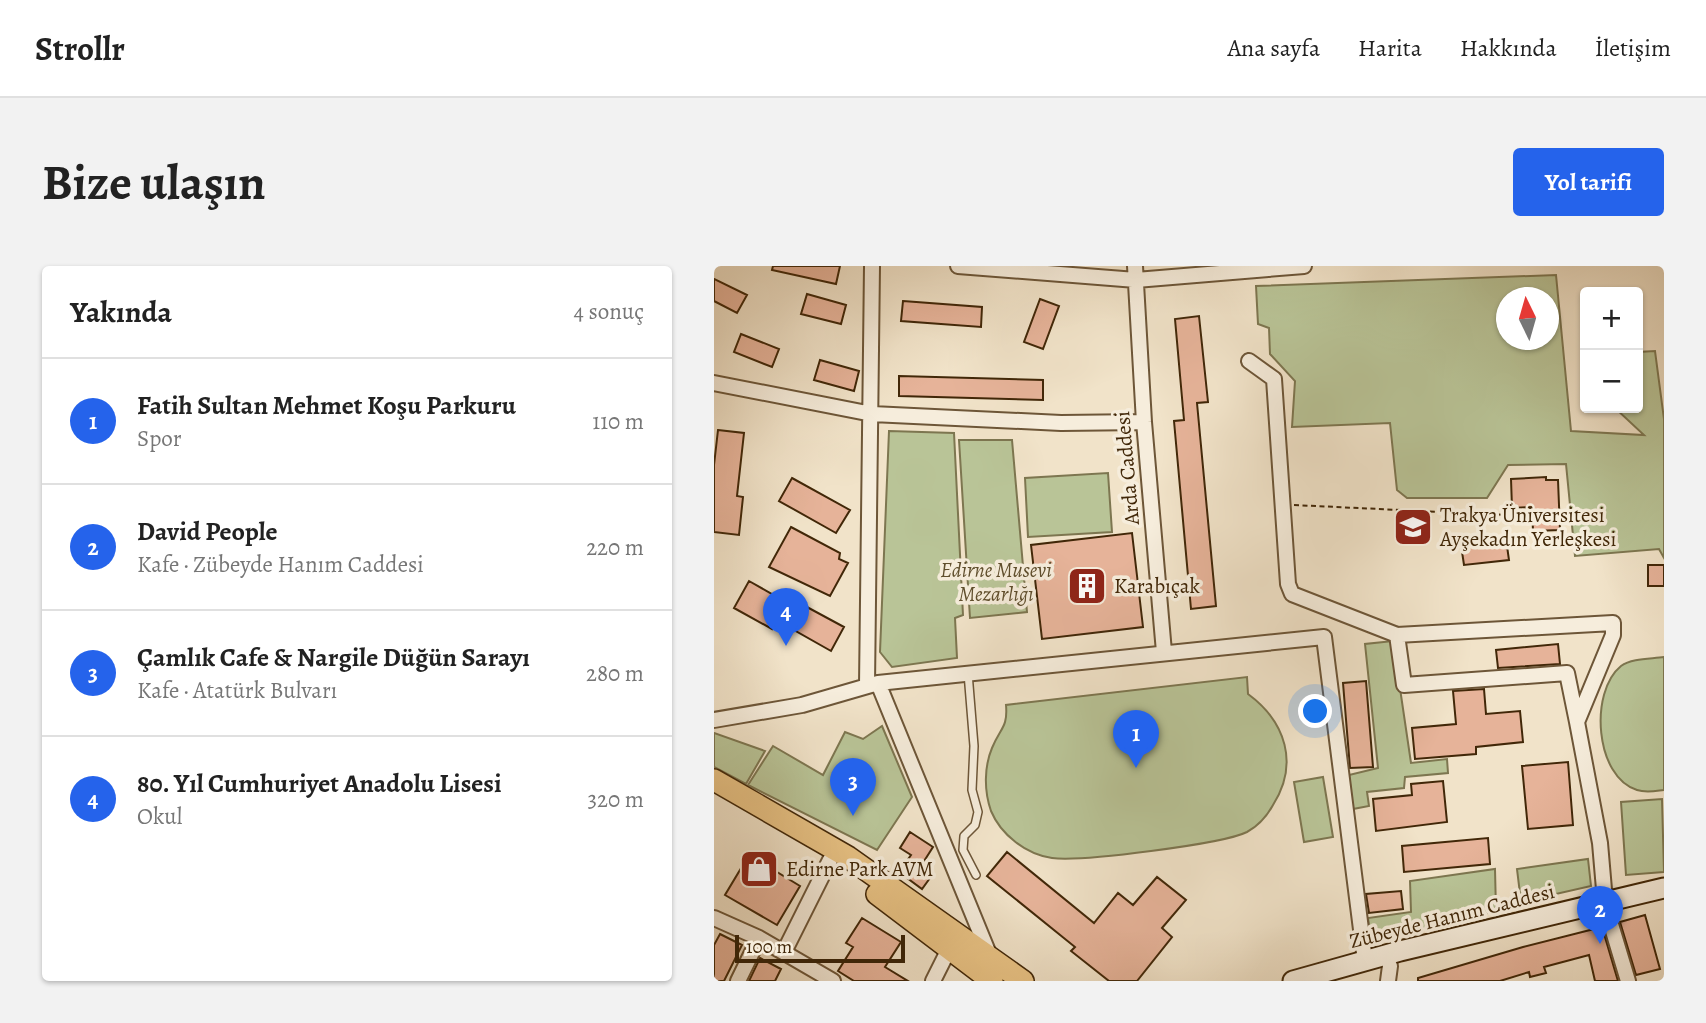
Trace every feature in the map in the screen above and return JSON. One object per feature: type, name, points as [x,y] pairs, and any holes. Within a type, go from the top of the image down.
[{"type":"main road","points":[[714,780],[848,857],[989,954],[1023,981]]},
{"type":"main road","points":[[714,795],[830,860],[950,947],[992,981]]},
{"type":"main road","name":"Zübeyde Hanım Caddesi","points":[[1338,981],[1389,973],[1664,888]]},
{"type":"main road","name":"Zübeyde Hanım Caddesi","points":[[1293,981],[1365,961],[1606,906],[1664,898]]},
{"type":"street","points":[[872,266],[873,684],[989,954]]},
{"type":"street","points":[[958,266],[1136,273],[1304,266]]},
{"type":"street","name":"Arda Caddesi","points":[[1136,273],[1144,422],[1164,652]]},
{"type":"street","points":[[1249,361],[1274,379],[1288,584],[1292,594],[1397,635],[1613,623],[1613,635],[1577,722]]},
{"type":"street","points":[[714,383],[872,414],[1060,422],[1144,422]]},
{"type":"street","points":[[1397,635],[1404,685],[1567,673],[1600,843],[1606,906],[1628,981]]},
{"type":"street","points":[[714,720],[802,705],[873,684],[1324,637],[1365,961]]},
{"type":"street","points":[[785,952],[830,860]]},
{"type":"street","points":[[714,918],[785,952],[830,980]]},
{"type":"street","points":[[738,981],[758,938]]},
{"type":"street","points":[[933,981],[950,947]]},
{"type":"lane","points":[[968,673],[974,746],[972,790],[978,812],[975,825],[964,836],[963,850],[976,875]]},
{"type":"path","points":[[1283,505],[1527,516]]},
{"type":"green space","points":[[1556,275],[1557,287],[1496,287],[1496,350],[1559,350],[1559,306],[1571,431],[1644,435],[1620,413],[1643,413],[1643,352],[1655,351],[1664,419],[1664,558],[1659,549],[1575,556],[1566,464],[1508,465],[1487,498],[1407,498],[1397,490],[1390,423],[1292,427],[1295,381],[1270,354],[1269,328],[1258,324],[1256,286]]},
{"type":"green space","points":[[889,431],[954,433],[963,615],[955,618],[957,658],[892,667],[880,652]]},
{"type":"green space","name":"Edirne Musevi Mezarlığı","points":[[959,440],[1012,440],[1027,612],[970,618]]},
{"type":"green space","points":[[1108,473],[1112,532],[1028,537],[1025,478]]},
{"type":"green space","points":[[1393,641],[1411,763],[1447,759],[1448,773],[1405,777],[1404,788],[1367,792],[1369,806],[1353,809],[1349,775],[1378,768],[1365,644]]},
{"type":"green space","points":[[1664,657],[1664,790],[1640,791],[1623,782],[1612,769],[1605,752],[1601,733],[1604,695],[1611,678],[1625,663]]},
{"type":"green space","points":[[1247,677],[1248,694],[1272,717],[1287,759],[1281,790],[1273,805],[1262,820],[1247,832],[1210,842],[1151,851],[1067,859],[1042,856],[1024,848],[995,820],[987,795],[986,771],[989,755],[1005,723],[1006,705]]},
{"type":"green space","points":[[882,726],[912,797],[877,850],[748,785],[773,746],[823,775],[845,732],[863,739]]},
{"type":"green space","points":[[714,733],[765,751],[746,784],[714,767]]},
{"type":"green space","points":[[1323,777],[1333,837],[1304,842],[1294,782]]},
{"type":"green space","points":[[1662,799],[1664,872],[1626,875],[1621,802]]},
{"type":"green space","points":[[1588,859],[1591,886],[1521,902],[1517,869]]},
{"type":"green space","points":[[1495,869],[1496,911],[1371,942],[1368,918],[1411,912],[1410,881]]},
{"type":"building","points":[[773,266],[840,266],[836,284],[772,270]]},
{"type":"building","points":[[714,279],[747,295],[737,313],[714,301]]},
{"type":"building","points":[[807,294],[846,305],[841,324],[801,314]]},
{"type":"building","points":[[1040,299],[1059,306],[1043,349],[1024,342]]},
{"type":"building","points":[[903,301],[982,307],[981,327],[901,321]]},
{"type":"building","points":[[1199,316],[1208,402],[1197,403],[1216,606],[1191,609],[1174,421],[1184,420],[1175,319]]},
{"type":"building","points":[[741,334],[779,349],[772,367],[734,352]]},
{"type":"building","points":[[820,360],[859,371],[854,391],[814,380]]},
{"type":"building","points":[[899,376],[1043,380],[1043,400],[899,396]]},
{"type":"building","points":[[718,430],[744,433],[737,496],[743,497],[739,535],[714,532],[714,465]]},
{"type":"building","points":[[1546,477],[1546,480],[1558,480],[1560,530],[1533,531],[1532,507],[1512,508],[1511,479]]},
{"type":"building","points":[[792,478],[850,510],[836,533],[779,501]]},
{"type":"building","points":[[791,527],[840,553],[839,559],[848,563],[830,596],[769,567]]},
{"type":"building","name":"Karabıçak","points":[[1132,533],[1143,627],[1042,639],[1031,545]]},
{"type":"building","points":[[1506,539],[1509,560],[1464,565],[1461,545]]},
{"type":"building","points":[[1648,565],[1664,565],[1664,586],[1648,586]]},
{"type":"building","points":[[749,581],[779,598],[781,593],[844,627],[831,651],[776,620],[772,629],[734,608]]},
{"type":"building","points":[[1558,644],[1560,664],[1498,668],[1496,650]]},
{"type":"building","points":[[1366,681],[1373,767],[1350,768],[1343,683]]},
{"type":"building","points":[[1484,689],[1486,714],[1520,711],[1523,742],[1476,747],[1476,754],[1415,759],[1412,728],[1456,724],[1453,691]]},
{"type":"building","points":[[1568,762],[1573,825],[1528,829],[1522,766]]},
{"type":"building","points":[[1443,781],[1447,822],[1376,831],[1373,799],[1412,795],[1411,784]]},
{"type":"building","points":[[910,832],[933,847],[919,869],[930,878],[922,889],[899,872],[911,855],[900,848]]},
{"type":"building","points":[[1488,838],[1490,864],[1404,872],[1402,846]]},
{"type":"building","points":[[1007,852],[1094,923],[1118,893],[1133,905],[1157,877],[1186,900],[1162,928],[1172,937],[1137,981],[1109,981],[1071,951],[1075,947],[987,876]]},
{"type":"building","points":[[749,855],[800,886],[777,925],[725,895]]},
{"type":"building","points":[[1401,891],[1403,909],[1369,913],[1366,894]]},
{"type":"building","points":[[1645,915],[1660,969],[1636,975],[1620,922]]},
{"type":"building","points":[[862,918],[901,942],[885,967],[908,981],[854,981],[838,971],[853,947],[846,943]]},
{"type":"building","points":[[1602,927],[1618,981],[1595,981],[1589,955],[1544,967],[1546,973],[1530,977],[1529,972],[1500,981],[1418,981],[1418,978],[1523,947]]},
{"type":"building","points":[[720,934],[742,945],[724,981],[714,981],[714,945]]},
{"type":"building","points":[[760,958],[781,969],[775,981],[749,981]]},
{"type":"place","name":"Trakya Üniversitesi Ayşekadın Yerleşkesi","points":[[1413,527]]},
{"type":"place","name":"Karabıçak","points":[[1087,586]]},
{"type":"place","name":"80. Yıl Cumhuriyet Anadolu Lisesi","points":[[786,646]]},
{"type":"place","name":"Fatih Sultan Mehmet Koşu Parkuru","points":[[1136,768]]},
{"type":"place","name":"Çamlık Cafe & Nargile Düğün Sarayı","points":[[853,816]]},
{"type":"place","name":"Edirne Park AVM","points":[[759,869]]},
{"type":"place","name":"David People","points":[[1600,944]]}]
